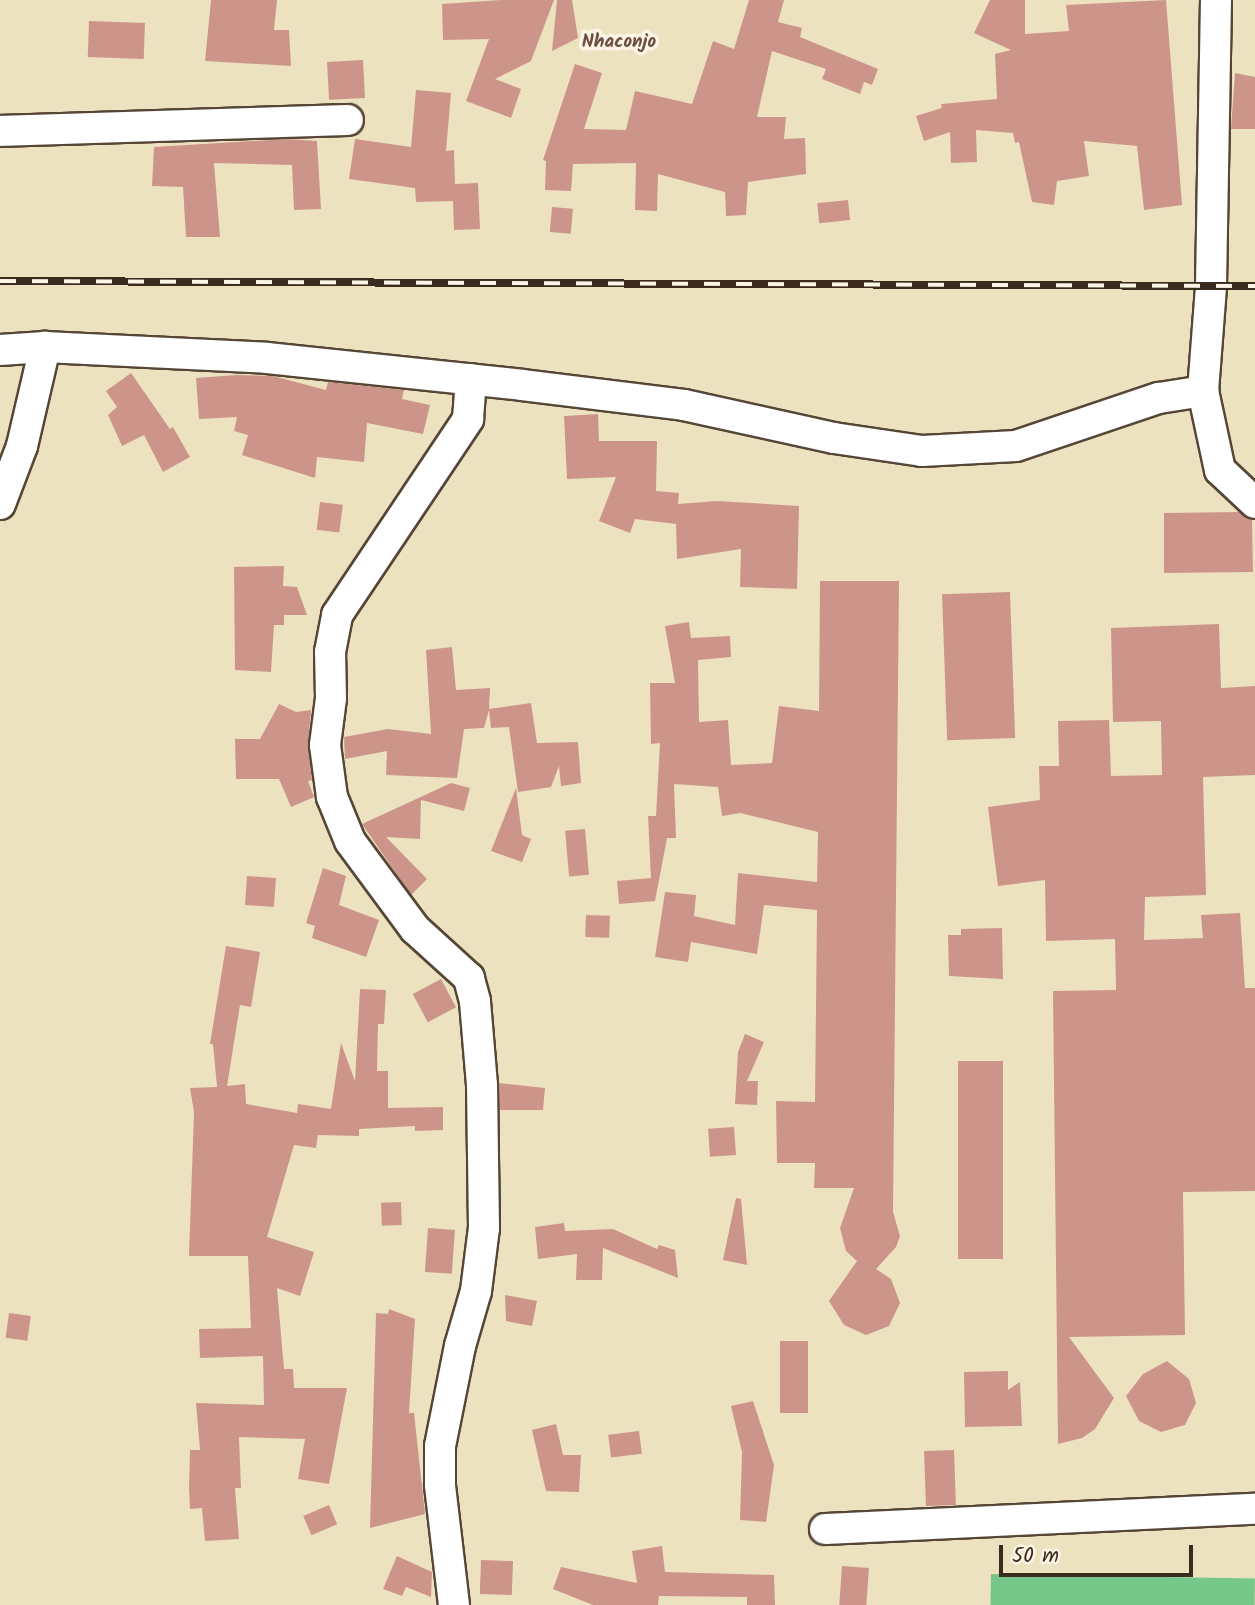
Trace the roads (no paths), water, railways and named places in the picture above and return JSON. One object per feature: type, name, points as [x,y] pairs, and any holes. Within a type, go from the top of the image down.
[{"type":"street","points":[[1216,0],[1210,286],[1203,391],[1220,470],[1255,503]]},
{"type":"street","points":[[0,131],[348,120]]},
{"type":"street","points":[[0,350],[45,347],[267,358],[471,379],[684,405],[834,438],[922,451],[1016,446],[1159,398],[1203,391]]},
{"type":"street","points":[[0,504],[22,446],[45,347]]},
{"type":"street","points":[[454,1605],[440,1485],[440,1446],[460,1346],[477,1292],[484,1228],[483,1097],[475,1001],[469,978],[415,929],[350,841],[332,797],[325,745],[331,698],[330,652],[337,615],[468,419],[471,379]]},
{"type":"street","points":[[825,1529],[1255,1509]]},
{"type":"railway","points":[[0,281],[1255,286]]},
{"type":"district","name":"Nhaconjo","points":[[619,43]]}]
